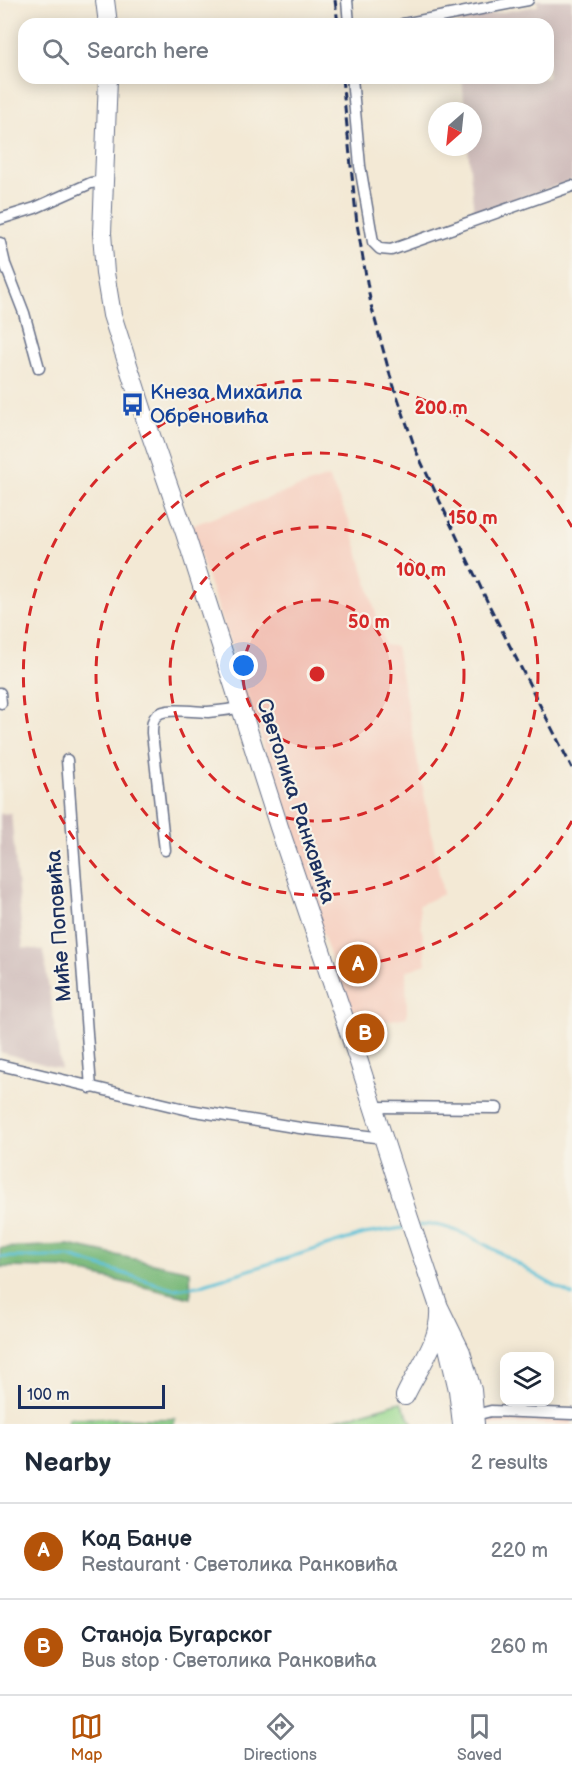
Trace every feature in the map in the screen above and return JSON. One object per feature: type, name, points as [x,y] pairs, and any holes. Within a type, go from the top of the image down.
[{"type":"main road","points":[[105,0],[107,18]]},
{"type":"main road","name":"Светолика Ранковића","points":[[108,84],[103,251],[112,315],[374,1107],[439,1313],[461,1352],[468,1372],[471,1414]]},
{"type":"main road","points":[[405,1396],[433,1340],[439,1313]]},
{"type":"street","points":[[346,0],[348,18]]},
{"type":"street","points":[[434,18],[528,0]]},
{"type":"street","points":[[353,84],[360,166],[372,237],[378,248],[391,250],[572,186]]},
{"type":"street","points":[[0,219],[35,208],[91,183],[104,181]]},
{"type":"street","points":[[0,243],[2,265],[21,305],[39,368]]},
{"type":"street","points":[[165,850],[152,733],[154,720],[161,712],[226,711],[241,707]]},
{"type":"street","name":"Миће Поповића","points":[[67,760],[91,1088]]},
{"type":"street","points":[[0,1065],[91,1088],[223,1116],[384,1138]]},
{"type":"street","points":[[374,1107],[497,1108]]},
{"type":"street","points":[[471,1414],[572,1414]]},
{"type":"shaded area","points":[[537,0],[572,0],[572,180],[474,214],[469,156],[482,156],[482,102],[464,102],[463,84],[554,84],[554,18],[469,18],[538,6]]},
{"type":"shaded area","points":[[328,477],[349,520],[385,645],[396,647],[443,894],[419,905],[426,964],[406,971],[407,1017],[355,1027],[295,854],[255,716],[190,526]]},
{"type":"shaded area","points":[[11,813],[23,948],[43,950],[61,1069],[0,1052],[0,814]]},
{"type":"shaded area","points":[[500,1414],[572,1418],[572,1424],[486,1424],[485,1417]]},
{"type":"green space","points":[[69,1245],[190,1271],[191,1298],[63,1268],[0,1267],[0,1248]]},
{"type":"green space","points":[[401,1402],[413,1424],[318,1424],[329,1422]]},
{"type":"green space","points":[[69,1418],[175,1419],[174,1424],[68,1424]]},
{"type":"waterway","points":[[420,1225],[434,1225],[465,1234],[572,1295]]},
{"type":"waterway","points":[[0,1257],[70,1257],[174,1289],[198,1286],[364,1234],[403,1228]]},
{"type":"railway","points":[[335,0],[337,18]]},
{"type":"railway","points":[[343,84],[357,224],[371,305],[390,375],[416,451],[489,605],[572,768]]},
{"type":"place","name":"Кнеза Михаила Обреновића","points":[[132,404]]},
{"type":"place","name":"Код Банџе","points":[[358,964]]},
{"type":"place","name":"Станоја Бугарског","points":[[365,1033]]}]
